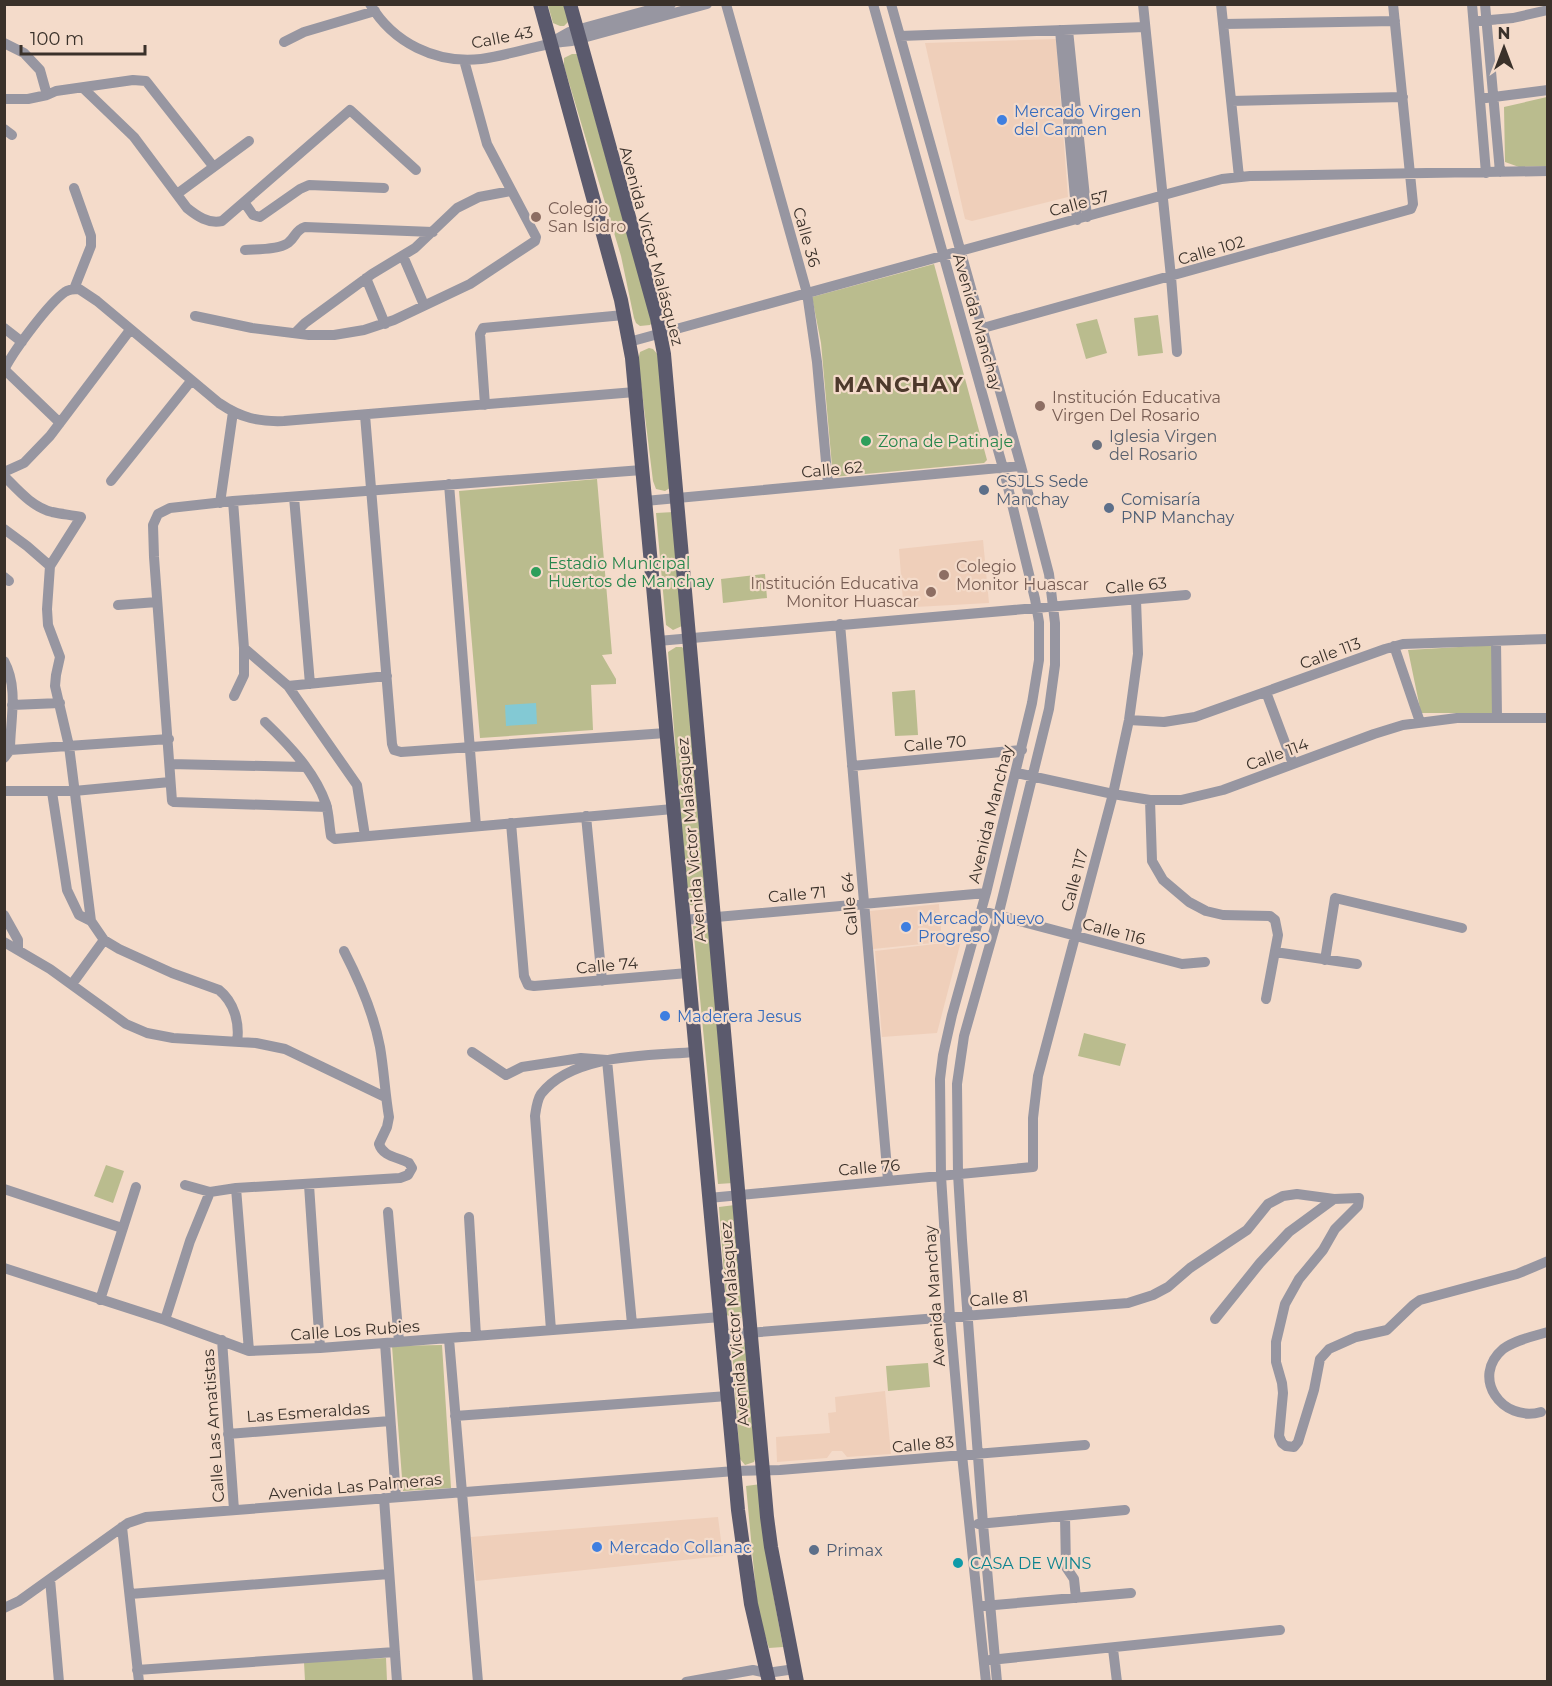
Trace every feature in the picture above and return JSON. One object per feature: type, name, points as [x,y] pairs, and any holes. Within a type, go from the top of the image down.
[{"type":"main road","name":"Avenida Victor Malásquez","points":[[540,4],[624,315],[629,342],[735,1471],[748,1584],[768,1677]]},
{"type":"main road","name":"Avenida Victor Malásquez","points":[[570,4],[661,333],[664,354],[763,1470],[771,1547],[796,1675]]},
{"type":"street","points":[[578,34],[671,4]]},
{"type":"street","points":[[578,34],[707,4]]},
{"type":"street","name":"Calle 36","points":[[726,4],[807,293],[817,362],[828,484]]},
{"type":"street","name":"Avenida Manchay","points":[[873,4],[1004,468],[1036,607],[1039,630],[1039,660],[1022,750],[943,1054],[940,1089],[941,1176],[950,1317],[986,1682]]},
{"type":"street","name":"Avenida Manchay","points":[[891,4],[1021,466],[1049,574],[1054,607],[1056,646],[1053,685],[1033,777],[998,916],[961,1048],[956,1100],[958,1174],[983,1524],[998,1682]]},
{"type":"street","points":[[1143,4],[1177,352]]},
{"type":"street","points":[[1221,4],[1239,177]]},
{"type":"street","points":[[1393,4],[1411,173]]},
{"type":"street","points":[[1472,4],[1486,173]]},
{"type":"street","points":[[1485,4],[1500,172]]},
{"type":"street","name":"Calle 43","points":[[373,8],[391,30],[412,45],[437,56],[464,60],[491,57],[578,34]]},
{"type":"street","points":[[284,42],[304,32],[373,8]]},
{"type":"street","points":[[1473,22],[1548,10]]},
{"type":"street","points":[[1223,24],[1395,21]]},
{"type":"street","points":[[900,36],[1145,27]]},
{"type":"street","points":[[1064,30],[1082,218]]},
{"type":"street","points":[[4,43],[24,52],[40,70],[47,95]]},
{"type":"street","points":[[195,316],[242,327],[323,335],[344,334],[385,324],[483,277],[535,241],[536,237],[487,144],[464,60]]},
{"type":"street","points":[[4,99],[28,99],[56,91],[133,80],[146,81],[213,166]]},
{"type":"street","points":[[83,88],[139,142],[195,215],[211,222],[222,221],[350,110],[416,170]]},
{"type":"street","points":[[1480,98],[1493,99],[1548,90]]},
{"type":"street","points":[[1231,101],[1403,97]]},
{"type":"street","points":[[177,194],[249,141]]},
{"type":"street","name":"Calle 57","points":[[629,342],[1214,181],[1239,177],[1548,171]]},
{"type":"street","name":"Calle 102","points":[[982,328],[1410,210],[1413,204],[1411,173]]},
{"type":"street","points":[[244,202],[253,215],[260,217],[305,186],[384,188]]},
{"type":"street","points":[[74,188],[91,236],[91,246],[74,290]]},
{"type":"street","points":[[295,333],[366,278],[421,243],[444,219],[463,204],[488,195],[511,191]]},
{"type":"street","points":[[245,250],[284,245],[298,230],[305,227],[433,232]]},
{"type":"street","points":[[403,256],[424,305]]},
{"type":"street","points":[[366,278],[385,324]]},
{"type":"street","points":[[60,423],[6,371],[6,366],[55,301],[67,290],[79,289],[191,381],[233,412],[246,418],[265,422],[635,392]]},
{"type":"street","points":[[485,405],[480,334],[483,328],[624,315]]},
{"type":"street","points":[[4,328],[22,342]]},
{"type":"street","points":[[130,330],[60,423],[24,463],[4,474],[25,497],[39,506],[51,512],[81,517],[50,566],[47,609],[48,625],[60,657],[56,686],[69,746],[91,921],[104,940],[172,973],[225,994],[236,1015],[237,1041]]},
{"type":"street","points":[[111,481],[191,381]]},
{"type":"street","points":[[220,503],[233,412]]},
{"type":"street","points":[[365,415],[394,750],[401,752],[470,748],[666,733]]},
{"type":"street","name":"Calle 62","points":[[645,501],[1021,466]]},
{"type":"street","points":[[327,807],[174,802],[171,798],[169,739],[157,602],[153,525],[156,516],[170,508],[233,501],[642,470]]},
{"type":"street","points":[[449,484],[476,826]]},
{"type":"street","points":[[294,497],[310,684]]},
{"type":"street","points":[[233,501],[244,675]]},
{"type":"street","points":[[4,530],[50,566]]},
{"type":"street","name":"Calle 63","points":[[658,641],[1186,595]]},
{"type":"street","name":"Calle 117","points":[[1033,1167],[1033,1118],[1036,1090],[1074,936],[1113,794],[1129,720],[1138,654],[1136,600]]},
{"type":"street","points":[[118,605],[157,602]]},
{"type":"street","name":"Calle 64","points":[[840,624],[888,1180]]},
{"type":"street","name":"Calle 113","points":[[1129,720],[1153,722],[1184,719],[1394,646],[1415,643],[1548,639]]},
{"type":"street","points":[[1496,641],[1497,718]]},
{"type":"street","points":[[1394,646],[1420,722]]},
{"type":"street","points":[[244,648],[288,686],[357,785],[365,836]]},
{"type":"street","points":[[234,696],[244,675],[256,658]]},
{"type":"street","points":[[4,661],[10,671],[8,682],[12,705],[7,727],[7,754],[69,746],[169,739]]},
{"type":"street","points":[[288,686],[387,676]]},
{"type":"street","points":[[1266,692],[1293,764]]},
{"type":"street","points":[[12,705],[60,703]]},
{"type":"street","name":"Calle 114","points":[[1017,773],[1113,794],[1172,801],[1200,796],[1384,730],[1420,722],[1457,718],[1548,718]]},
{"type":"street","points":[[265,722],[288,745],[315,782],[327,807],[332,838],[673,809]]},
{"type":"street","name":"Calle 70","points":[[852,766],[1022,750]]},
{"type":"street","points":[[170,764],[305,767]]},
{"type":"street","points":[[4,791],[74,791],[171,782]]},
{"type":"street","points":[[52,792],[67,890],[79,915],[91,921]]},
{"type":"street","points":[[1150,800],[1152,861],[1163,880],[1189,902],[1206,910],[1223,915],[1270,916],[1275,920],[1278,935],[1266,999]]},
{"type":"street","points":[[586,816],[602,981]]},
{"type":"street","name":"Calle 74","points":[[511,823],[524,976],[528,985],[688,974]]},
{"type":"street","name":"Calle 71","points":[[683,920],[986,893]]},
{"type":"street","points":[[1325,960],[1335,898],[1462,928]]},
{"type":"street","name":"Calle 116","points":[[982,911],[1182,964],[1205,962]]},
{"type":"street","points":[[4,915],[18,940],[18,949]]},
{"type":"street","points":[[72,984],[104,940]]},
{"type":"street","points":[[4,942],[72,984],[108,1012],[147,1033],[173,1038],[237,1041],[296,1053],[385,1097]]},
{"type":"street","points":[[185,1185],[210,1192],[237,1188],[400,1178],[408,1175],[412,1168],[409,1163],[387,1155],[381,1150],[379,1144],[389,1117],[377,1032],[344,951]]},
{"type":"street","points":[[1275,952],[1357,964]]},
{"type":"street","points":[[472,1052],[506,1075],[522,1067],[581,1058],[607,1060],[695,1053]]},
{"type":"street","points":[[607,1060],[632,1324]]},
{"type":"street","points":[[551,1330],[535,1116],[537,1104],[540,1095],[556,1080],[580,1068],[607,1060]]},
{"type":"street","name":"Calle 76","points":[[709,1198],[1033,1167]]},
{"type":"street","points":[[309,1185],[320,1348]]},
{"type":"street","points":[[100,1300],[136,1187]]},
{"type":"street","points":[[237,1188],[249,1351]]},
{"type":"street","points":[[4,1189],[122,1228]]},
{"type":"street","points":[[165,1320],[190,1240],[210,1192]]},
{"type":"street","name":"Calle 81","points":[[722,1335],[1128,1303],[1153,1295],[1168,1287],[1190,1268],[1247,1230],[1268,1204],[1283,1196],[1297,1194],[1334,1199],[1359,1198],[1359,1204],[1335,1229],[1323,1250],[1299,1279],[1285,1304],[1276,1342],[1276,1362],[1283,1393],[1279,1436],[1286,1446],[1294,1447],[1298,1442],[1314,1390],[1320,1359],[1329,1349],[1356,1337],[1387,1330],[1420,1300],[1517,1274],[1548,1261]]},
{"type":"street","points":[[1215,1319],[1260,1263],[1289,1232],[1334,1199]]},
{"type":"street","points":[[388,1212],[399,1342]]},
{"type":"street","points":[[469,1217],[476,1336]]},
{"type":"street","name":"Calle Los Rubies","points":[[4,1268],[165,1320],[249,1351],[449,1339],[720,1317]]},
{"type":"street","points":[[1541,1412],[1523,1414],[1509,1409],[1495,1394],[1489,1378],[1494,1360],[1505,1347],[1548,1332]]},
{"type":"street","points":[[449,1339],[460,1492],[478,1682]]},
{"type":"street","name":"Calle Las Amatistas","points":[[222,1340],[234,1510]]},
{"type":"street","points":[[385,1343],[396,1497]]},
{"type":"street","points":[[455,1416],[728,1396]]},
{"type":"street","name":"Las Esmeraldas","points":[[228,1434],[390,1421]]},
{"type":"street","name":"Calle 83","points":[[735,1471],[1085,1445]]},
{"type":"street","name":"Avenida Las Palmeras","points":[[4,1608],[19,1601],[122,1527],[146,1516],[735,1471]]},
{"type":"street","points":[[384,1498],[397,1682]]},
{"type":"street","points":[[969,1526],[1125,1510]]},
{"type":"street","points":[[1065,1516],[1066,1567],[1074,1579],[1076,1598]]},
{"type":"street","points":[[122,1527],[138,1676],[394,1652]]},
{"type":"street","points":[[130,1594],[389,1574]]},
{"type":"street","points":[[50,1579],[59,1682]]},
{"type":"street","points":[[977,1607],[1131,1593]]},
{"type":"street","points":[[983,1661],[1280,1630]]},
{"type":"street","points":[[1113,1649],[1117,1682]]},
{"type":"street","points":[[686,1682],[753,1670],[768,1677],[796,1675]]},
{"type":"shaded area","name":"Mercado Virgen del Carmen","points":[[1056,39],[1068,197],[972,221],[965,219],[925,43]]},
{"type":"shaded area","name":"Colegio Monitor Huascar","points":[[983,540],[989,603],[915,607],[915,601],[903,601],[899,549]]},
{"type":"shaded area","name":"Mercado Nuevo Progreso","points":[[939,904],[942,942],[873,949],[870,911]]},
{"type":"shaded area","points":[[961,941],[937,1033],[882,1037],[875,951]]},
{"type":"shaded area","points":[[885,1391],[891,1454],[847,1457],[842,1451],[832,1451],[827,1458],[777,1462],[776,1437],[830,1433],[828,1413],[836,1412],[835,1397]]},
{"type":"shaded area","name":"Mercado Collanac","points":[[718,1517],[723,1556],[476,1581],[471,1537]]},
{"type":"green space","points":[[548,5],[566,5],[569,21],[564,26],[553,23]]},
{"type":"green space","points":[[577,54],[652,323],[650,325],[640,326],[634,318],[621,256],[564,66],[564,58]]},
{"type":"green space","points":[[1547,97],[1547,166],[1519,167],[1505,162],[1504,107]]},
{"type":"green space","points":[[934,264],[987,460],[984,463],[833,477],[821,343],[812,297]]},
{"type":"green space","points":[[1158,315],[1163,353],[1138,356],[1134,318]]},
{"type":"green space","points":[[1097,319],[1107,353],[1086,359],[1076,324]]},
{"type":"green space","points":[[649,348],[658,355],[670,488],[665,491],[656,489],[653,481],[638,360],[640,352]]},
{"type":"green space","name":"Estadio Municipal Huertos de Manchay","points":[[597,479],[612,654],[602,655],[616,679],[616,684],[591,685],[593,730],[480,738],[459,491]]},
{"type":"green space","points":[[674,512],[682,626],[673,630],[666,625],[656,513]]},
{"type":"green space","points":[[765,574],[767,598],[723,603],[721,579]]},
{"type":"green space","points":[[1493,645],[1492,713],[1421,713],[1408,650]]},
{"type":"green space","points":[[676,647],[682,647],[686,651],[706,898],[705,903],[699,907],[690,905],[687,898],[668,652]]},
{"type":"green space","points":[[915,690],[918,735],[895,736],[892,692]]},
{"type":"green space","points":[[710,925],[733,1183],[718,1184],[693,926]]},
{"type":"green space","points":[[1084,1033],[1126,1044],[1120,1066],[1078,1056]]},
{"type":"green space","points":[[106,1165],[124,1171],[113,1203],[94,1196]]},
{"type":"green space","points":[[735,1205],[743,1312],[741,1318],[735,1320],[727,1315],[719,1207]]},
{"type":"green space","points":[[738,1341],[746,1343],[756,1457],[754,1462],[745,1465],[740,1459],[732,1351],[732,1346]]},
{"type":"green space","points":[[442,1345],[451,1488],[403,1491],[392,1346]]},
{"type":"green space","points":[[928,1363],[930,1387],[888,1391],[886,1366]]},
{"type":"green space","points":[[761,1484],[773,1593],[783,1647],[769,1648],[758,1614],[746,1486]]},
{"type":"green space","points":[[386,1658],[387,1681],[305,1681],[304,1662]]},
{"type":"water","points":[[536,703],[537,724],[506,726],[505,705]]},
{"type":"place","name":"Mercado Virgen del Carmen","points":[[1002,120]]},
{"type":"place","name":"Colegio San Isidro","points":[[536,217]]},
{"type":"place","name":"Institución Educativa Virgen Del Rosario","points":[[1040,406]]},
{"type":"place","name":"Zona de Patinaje","points":[[866,441]]},
{"type":"place","name":"Iglesia Virgen del Rosario","points":[[1097,445]]},
{"type":"place","name":"CSJLS Sede Manchay","points":[[984,490]]},
{"type":"place","name":"Comisaría PNP Manchay","points":[[1109,508]]},
{"type":"place","name":"Estadio Municipal Huertos de Manchay","points":[[536,572]]},
{"type":"place","name":"Colegio Monitor Huascar","points":[[944,575]]},
{"type":"place","name":"Institución Educativa Monitor Huascar","points":[[931,592]]},
{"type":"place","name":"Mercado Nuevo Progreso","points":[[906,927]]},
{"type":"place","name":"Maderera Jesus","points":[[665,1016]]},
{"type":"place","name":"Mercado Collanac","points":[[597,1547]]},
{"type":"place","name":"Primax","points":[[814,1550]]},
{"type":"place","name":"CASA DE WINS","points":[[958,1563]]},
{"type":"district","name":"MANCHAY","points":[[899,384]]}]
